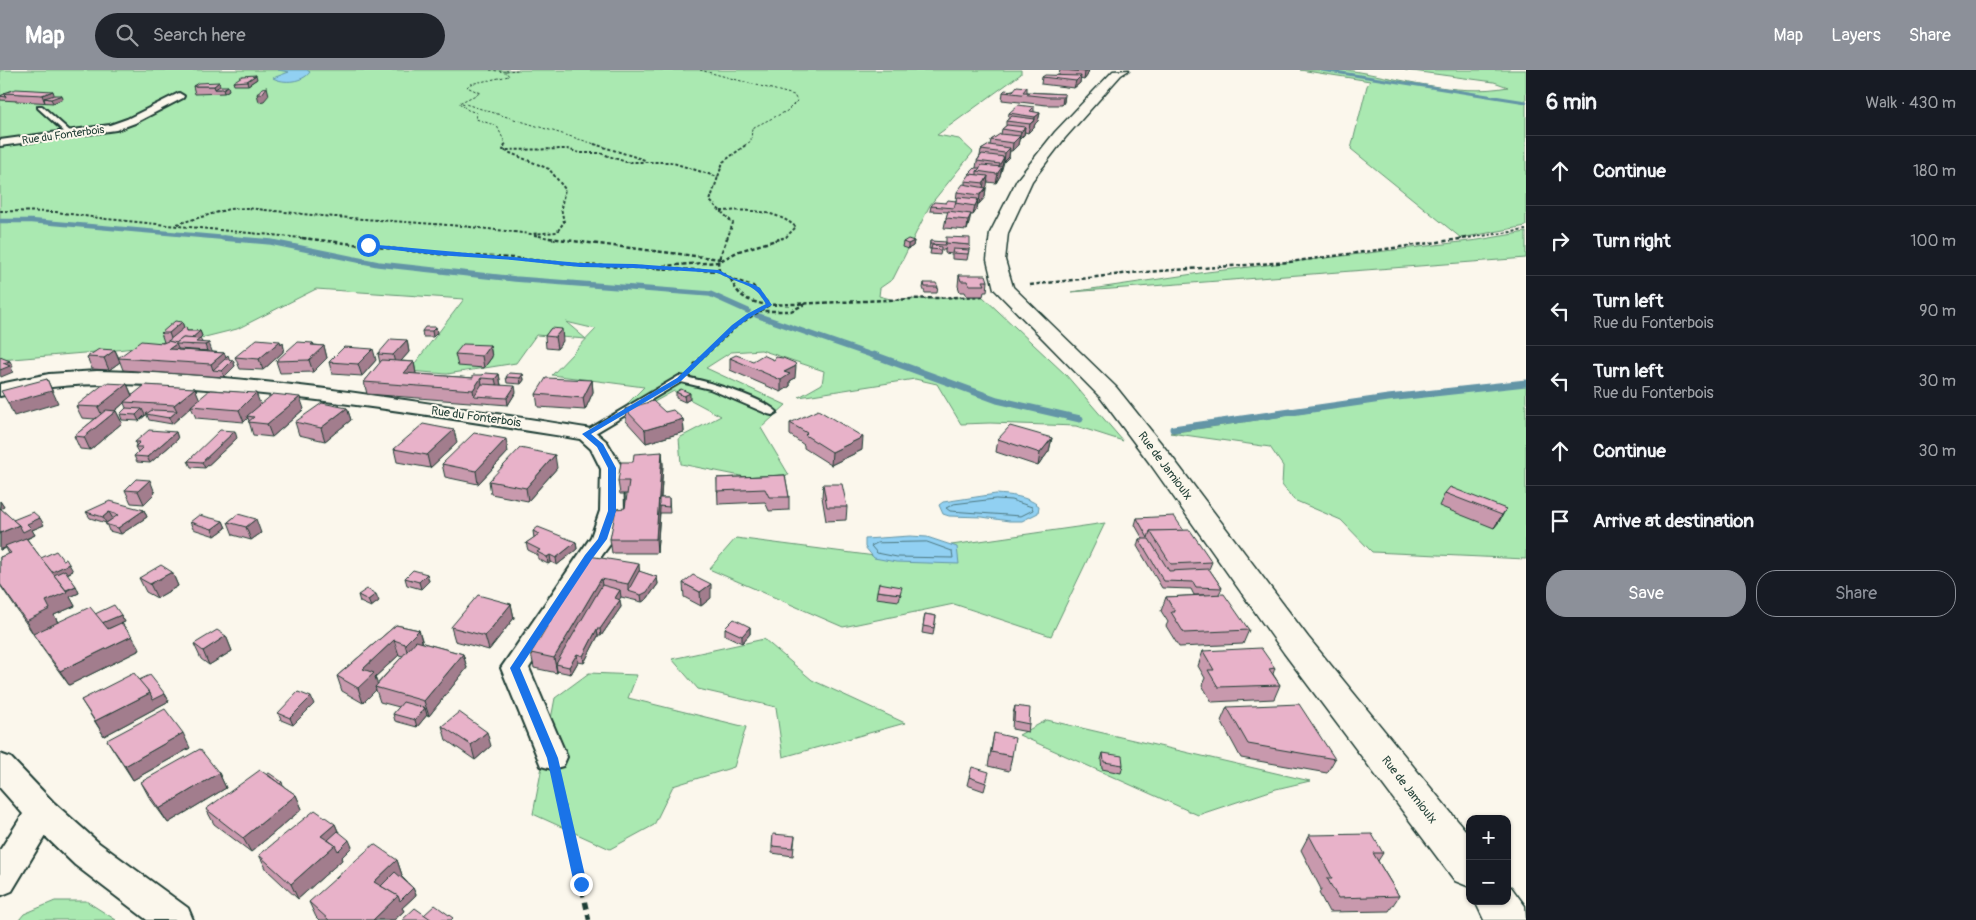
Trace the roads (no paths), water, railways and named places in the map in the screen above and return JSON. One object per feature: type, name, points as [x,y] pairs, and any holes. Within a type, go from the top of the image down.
[{"type":"street","name":"Rue de Jamioulx","points":[[1123,70],[1117,73],[1060,135],[1025,180],[999,233],[996,260],[1004,289],[1108,392],[1160,459],[1296,645],[1466,863]]},
{"type":"street","name":"Rue du Fonterbois","points":[[0,143],[118,126],[179,96]]},
{"type":"street","name":"Rue du Fonterbois","points":[[0,390],[40,380],[96,376],[247,386],[586,434]]},
{"type":"street","points":[[552,758],[515,668],[588,557],[602,539],[612,511],[612,468],[600,446],[586,434]]},
{"type":"street","points":[[0,767],[42,812],[87,854],[175,920]]},
{"type":"street","points":[[0,880],[42,812]]},
{"type":"street","points":[[1499,905],[1510,920]]},
{"type":"lane","points":[[40,107],[70,134]]},
{"type":"lane","points":[[586,434],[679,379],[731,393],[772,412]]},
{"type":"water","points":[[278,70],[307,70],[310,72],[298,80],[282,81],[273,78],[289,72]]},
{"type":"water","points":[[996,494],[1029,500],[1039,506],[1038,513],[1022,521],[1009,521],[982,517],[949,516],[943,514],[939,505],[943,502]]},
{"type":"water","points":[[910,536],[927,537],[957,547],[959,564],[896,562],[874,558],[865,547],[865,539]]},
{"type":"waterway","points":[[1322,70],[1526,102]]},
{"type":"waterway","points":[[0,221],[31,221],[237,239]]},
{"type":"waterway","points":[[223,238],[271,242],[378,264],[515,279],[710,294],[748,311]]},
{"type":"waterway","points":[[756,315],[877,357]]},
{"type":"waterway","points":[[874,355],[997,400],[1080,419]]},
{"type":"waterway","points":[[1173,429],[1388,398],[1526,383]]}]
